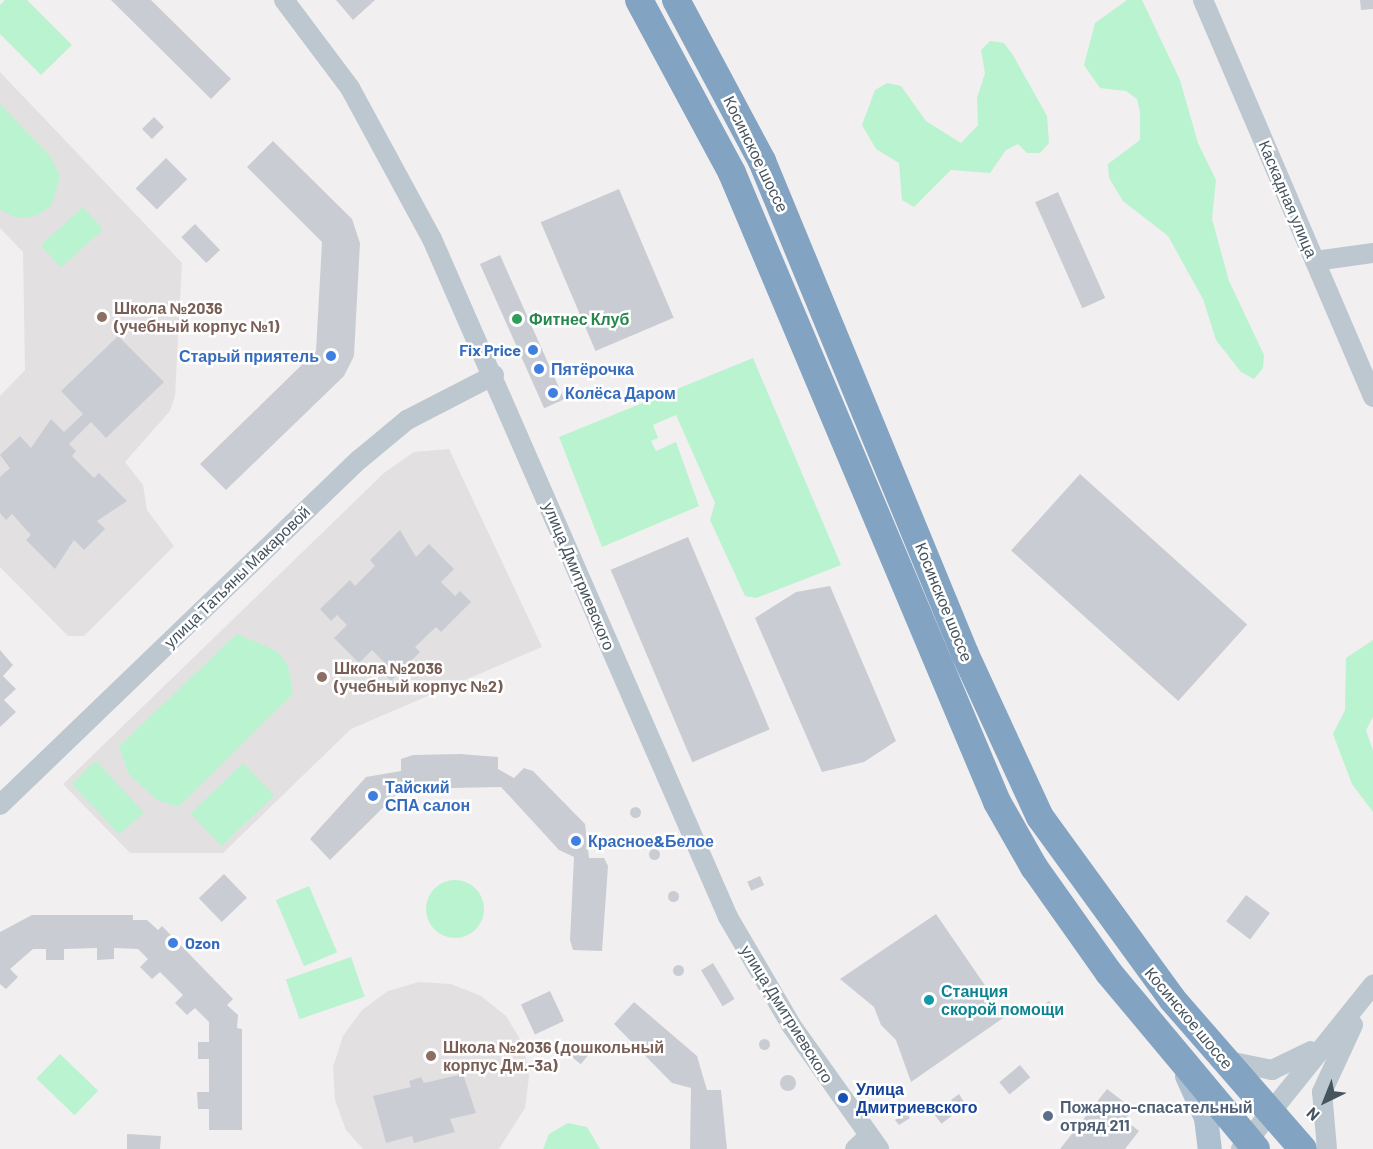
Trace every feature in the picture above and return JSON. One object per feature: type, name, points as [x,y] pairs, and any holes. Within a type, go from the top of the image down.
[{"type":"highway","name":"Косинское шоссе","points":[[639,0],[732,172],[997,801],[1057,901],[1174,1053],[1251,1147]]},
{"type":"highway","name":"Косинское шоссе","points":[[676,0],[762,161],[1022,784],[1103,910],[1223,1059],[1304,1149]]},
{"type":"main road","points":[[1174,1053],[1206,1118],[1210,1149]]},
{"type":"street","name":"улица Дмитриевского","points":[[284,0],[376,132],[494,375],[719,900],[781,1008],[868,1145]]},
{"type":"street","name":"Каскадная улица","points":[[1203,0],[1373,397]]},
{"type":"street","points":[[1315,261],[1373,253]]},
{"type":"street","name":"улица Татьяны Макаровой","points":[[0,805],[360,459],[407,420],[494,375]]},
{"type":"street","points":[[1251,1147],[1350,1021],[1373,985]]},
{"type":"street","points":[[1223,1059],[1257,1069],[1286,1067],[1350,1021],[1373,1001]]},
{"type":"street","points":[[1327,1149],[1322,1092],[1350,1021]]},
{"type":"shaded area","name":"Школа №2036 (учебный корпус №1)","points":[[0,72],[182,263],[175,396],[170,411],[125,462],[143,485],[147,510],[174,546],[84,636],[68,636],[0,567],[0,396],[25,370],[23,252],[0,228]]},
{"type":"shaded area","name":"Школа №2036 (учебный корпус №2)","points":[[449,449],[542,647],[351,729],[223,853],[130,853],[63,784],[384,473],[414,452]]},
{"type":"shaded area","name":"Школа №2036 (дошкольный корпус Дм.-3а)","points":[[419,982],[451,984],[481,996],[506,1016],[523,1044],[529,1076],[525,1108],[499,1149],[363,1149],[346,1130],[335,1100],[333,1067],[343,1036],[362,1010],[388,991]]},
{"type":"green space","points":[[5,0],[27,0],[72,45],[41,75],[0,34],[0,5]]},
{"type":"green space","points":[[1127,0],[1142,0],[1180,80],[1198,143],[1216,180],[1212,219],[1229,281],[1264,355],[1263,368],[1254,379],[1241,372],[1216,340],[1203,299],[1168,236],[1123,201],[1109,178],[1108,164],[1140,140],[1140,112],[1137,99],[1126,91],[1100,88],[1084,65],[1095,23]]},
{"type":"green space","points":[[990,41],[1004,43],[1013,55],[1047,116],[1049,143],[1040,153],[1027,153],[1018,144],[1006,150],[990,173],[951,170],[914,207],[902,200],[899,163],[876,149],[862,125],[875,90],[887,83],[901,86],[926,121],[961,143],[978,125],[977,98],[985,73],[981,50]]},
{"type":"green space","points":[[0,104],[50,156],[60,176],[52,205],[36,216],[16,218],[0,209]]},
{"type":"green space","points":[[83,207],[103,229],[61,267],[41,245]]},
{"type":"green space","points":[[753,358],[841,565],[756,598],[745,596],[710,520],[715,503],[676,415],[653,425],[658,438],[651,441],[656,451],[676,442],[699,506],[602,547],[559,437]]},
{"type":"green space","points":[[237,634],[277,651],[288,666],[293,694],[178,807],[157,800],[128,773],[119,746]]},
{"type":"green space","points":[[1373,640],[1373,717],[1366,730],[1373,751],[1373,812],[1352,784],[1333,734],[1345,710],[1346,658]]},
{"type":"green space","points":[[96,761],[144,812],[120,835],[72,784]]},
{"type":"green space","points":[[243,763],[274,795],[222,846],[190,814]]},
{"type":"green space","points":[[455,880],[471,885],[479,893],[484,909],[479,925],[471,933],[455,938],[439,933],[431,925],[426,909],[431,893],[439,885]]},
{"type":"green space","points":[[309,886],[337,952],[304,966],[276,900]]},
{"type":"green space","points":[[351,957],[365,997],[299,1019],[286,979]]},
{"type":"green space","points":[[60,1054],[98,1091],[75,1115],[36,1078]]},
{"type":"green space","points":[[568,1123],[587,1127],[600,1149],[543,1149],[549,1134]]},
{"type":"building","points":[[111,0],[151,0],[231,79],[211,99]]},
{"type":"building","points":[[336,0],[375,0],[353,20]]},
{"type":"building","points":[[1360,0],[1373,0],[1373,9],[1361,10]]},
{"type":"building","points":[[154,117],[164,127],[152,139],[142,129]]},
{"type":"building","points":[[273,141],[352,219],[360,243],[354,356],[344,376],[226,490],[200,464],[316,351],[322,242],[247,167]]},
{"type":"building","points":[[166,158],[187,179],[157,210],[136,188]]},
{"type":"building","points":[[619,189],[674,318],[595,351],[541,222]]},
{"type":"building","points":[[1058,192],[1105,298],[1082,308],[1035,202]]},
{"type":"building","points":[[195,224],[220,250],[206,263],[181,237]]},
{"type":"building","points":[[500,255],[564,399],[544,408],[480,264]]},
{"type":"building","points":[[118,336],[164,382],[106,438],[91,422],[69,444],[76,451],[72,456],[94,478],[99,473],[127,501],[97,521],[105,529],[84,550],[74,540],[55,569],[26,540],[31,535],[12,514],[6,520],[0,513],[0,477],[10,468],[0,455],[20,436],[31,448],[51,419],[64,432],[83,414],[61,391]]},
{"type":"building","points":[[1080,474],[1247,625],[1178,701],[1011,551]]},
{"type":"building","points":[[400,530],[416,557],[429,544],[454,569],[441,582],[455,596],[460,591],[471,602],[441,632],[436,627],[415,647],[420,652],[391,681],[380,670],[386,664],[372,650],[359,663],[334,638],[347,625],[337,615],[331,621],[320,609],[350,580],[355,586],[375,566],[370,560]]},
{"type":"building","points":[[688,537],[770,729],[692,762],[611,570]]},
{"type":"building","points":[[830,586],[896,741],[864,762],[822,772],[755,618],[796,592]]},
{"type":"building","points":[[0,650],[13,665],[3,676],[16,689],[4,700],[16,712],[0,727]]},
{"type":"building","points":[[460,754],[498,757],[498,769],[514,778],[524,768],[533,771],[585,824],[589,858],[604,858],[608,866],[602,951],[573,950],[570,940],[574,857],[559,850],[501,787],[402,789],[330,860],[310,839],[366,777],[401,771],[401,759],[413,755]]},
{"type":"building","points":[[635,806],[641,812],[635,818],[629,812]]},
{"type":"building","points":[[654,848],[660,854],[654,860],[648,854]]},
{"type":"building","points":[[224,874],[247,898],[222,922],[199,898]]},
{"type":"building","points":[[760,876],[764,885],[751,891],[747,882]]},
{"type":"building","points":[[673,890],[679,896],[673,902],[667,896]]},
{"type":"building","points":[[1246,895],[1270,913],[1250,939],[1226,921]]},
{"type":"building","name":"Станция скорой помощи","points":[[936,914],[1006,1016],[911,1082],[896,1040],[881,1025],[874,1007],[840,979]]},
{"type":"building","points":[[32,915],[133,915],[133,920],[147,920],[158,930],[162,926],[233,999],[227,1005],[238,1015],[237,1028],[242,1029],[242,1130],[209,1130],[209,1109],[198,1109],[197,1092],[209,1092],[209,1059],[198,1059],[198,1042],[209,1042],[209,1022],[195,1008],[187,1015],[175,1003],[183,995],[160,972],[152,979],[140,967],[148,959],[138,949],[114,948],[114,959],[97,960],[97,948],[64,949],[64,960],[46,960],[46,949],[33,949],[10,969],[18,977],[6,989],[0,984],[0,932]]},
{"type":"building","points":[[713,963],[735,999],[723,1006],[701,970]]},
{"type":"building","points":[[678,964],[684,970],[678,976],[672,970]]},
{"type":"building","points":[[550,991],[564,1021],[535,1034],[521,1005]]},
{"type":"building","points":[[1049,1001],[1054,1007],[1045,1014],[1040,1007]]},
{"type":"building","points":[[634,1002],[697,1056],[707,1090],[721,1090],[727,1149],[690,1149],[691,1088],[672,1083],[614,1024]]},
{"type":"building","points":[[764,1038],[770,1044],[764,1050],[758,1044]]},
{"type":"building","points":[[580,1043],[591,1052],[581,1064],[570,1055]]},
{"type":"building","points":[[1020,1065],[1030,1077],[1010,1095],[999,1082]]},
{"type":"building","points":[[463,1074],[476,1113],[450,1119],[455,1132],[414,1143],[412,1136],[386,1143],[373,1096],[411,1087],[409,1081],[421,1077],[424,1083]]},
{"type":"building","points":[[788,1075],[796,1083],[788,1091],[780,1083]]},
{"type":"building","points":[[1107,1089],[1133,1109],[1125,1120],[1139,1131],[1125,1149],[1060,1149]]},
{"type":"building","points":[[959,1094],[964,1102],[957,1107],[951,1100]]},
{"type":"building","points":[[945,1107],[952,1116],[942,1124],[935,1115]]},
{"type":"building","points":[[906,1112],[910,1118],[899,1125],[895,1120]]},
{"type":"building","points":[[127,1134],[161,1136],[160,1149],[127,1149]]},
{"type":"place","name":"Школа №2036 (учебный корпус №1)","points":[[102,317]]},
{"type":"place","name":"Фитнес Клуб","points":[[517,319]]},
{"type":"place","name":"Fix Price","points":[[533,350]]},
{"type":"place","name":"Старый приятель","points":[[331,356]]},
{"type":"place","name":"Пятёрочка","points":[[539,369]]},
{"type":"place","name":"Колёса Даром","points":[[553,393]]},
{"type":"place","name":"Школа №2036 (учебный корпус №2)","points":[[322,677]]},
{"type":"place","name":"Тайский СПА салон","points":[[373,796]]},
{"type":"place","name":"Красное&Белое","points":[[576,841]]},
{"type":"place","name":"Ozon","points":[[173,943]]},
{"type":"place","name":"Станция скорой помощи","points":[[929,1000]]},
{"type":"place","name":"Школа №2036 (дошкольный корпус Дм.-3а)","points":[[431,1056]]},
{"type":"place","name":"Улица Дмитриевского","points":[[843,1098]]},
{"type":"place","name":"Пожарно-спасательный отряд 211","points":[[1048,1116]]}]
